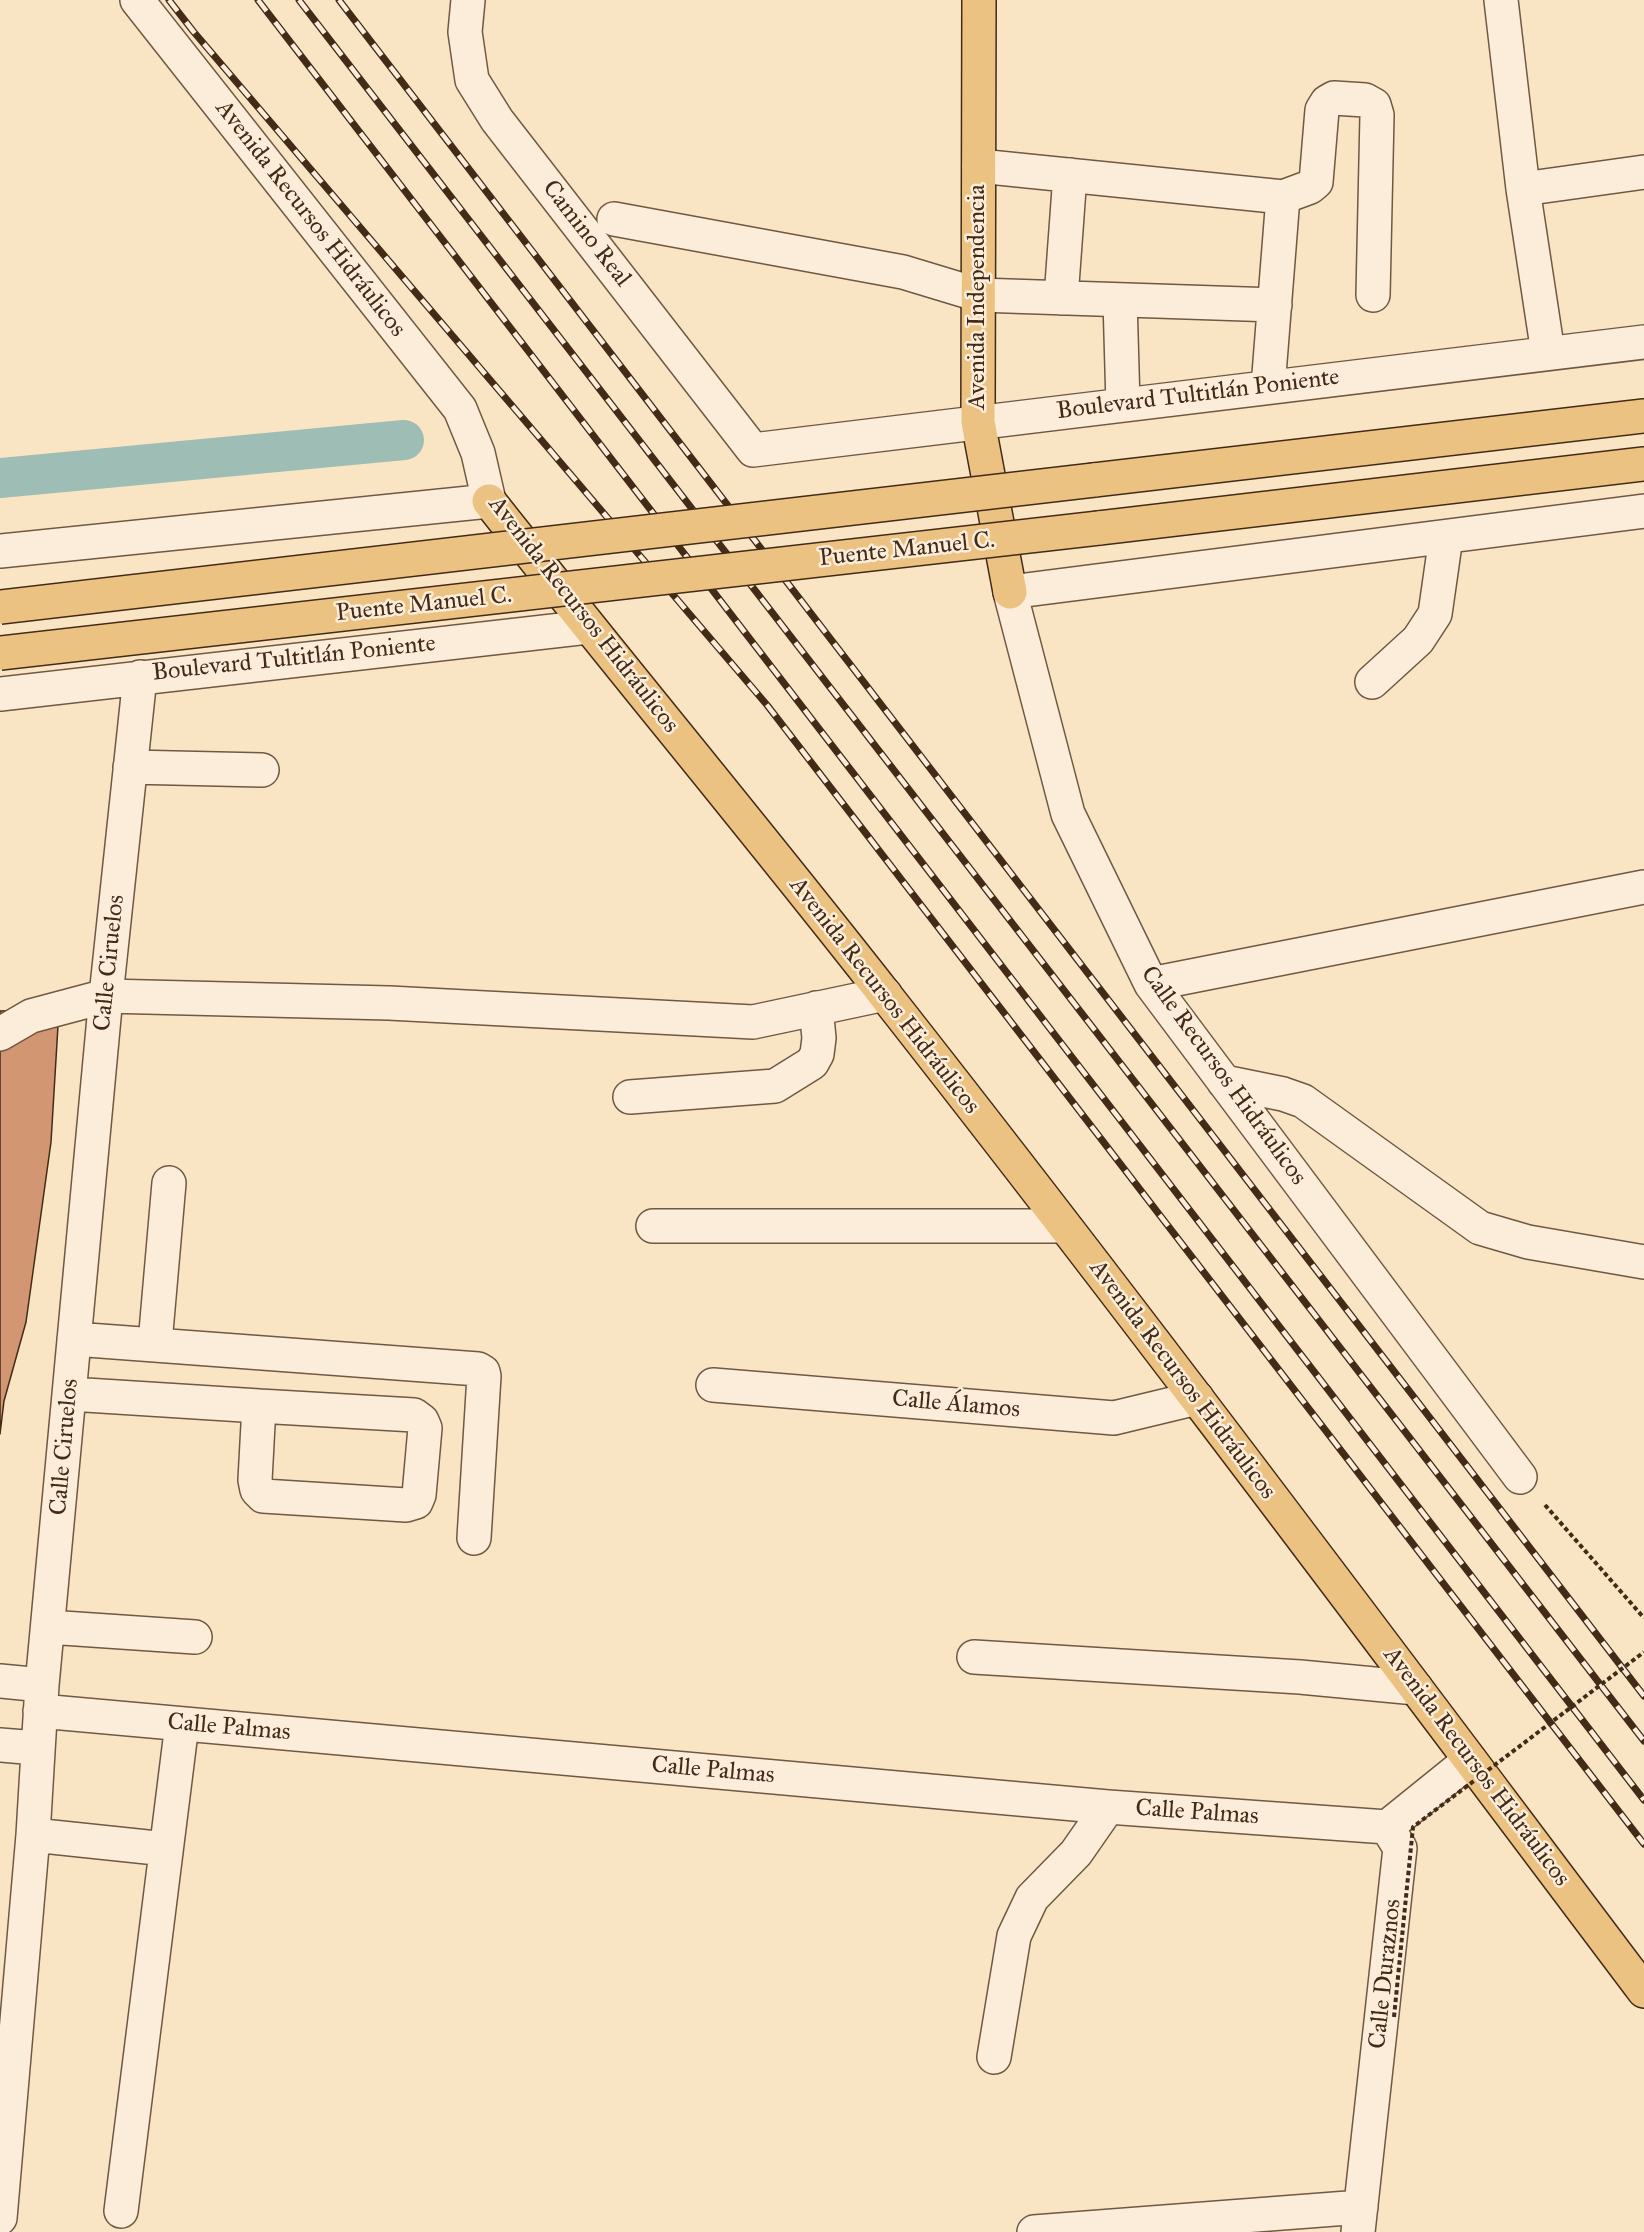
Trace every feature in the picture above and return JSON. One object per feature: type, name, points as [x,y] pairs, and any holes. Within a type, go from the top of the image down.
[{"type":"main road","name":"Avenida Independencia","points":[[979,0],[978,422],[1010,592]]},
{"type":"main road","name":"Puente Manuel C.","points":[[0,607],[1644,416]]},
{"type":"main road","name":"Puente Manuel C.","points":[[0,653],[1644,464]]},
{"type":"main road","name":"Avenida Recursos Hidráulicos","points":[[489,501],[885,994],[1197,1398],[1644,1991]]},
{"type":"street","name":"Avenida Recursos Hidráulicos","points":[[137,0],[460,409],[478,453],[489,501]]},
{"type":"street","name":"Camino Real","points":[[468,0],[465,32],[472,81],[497,120],[753,450]]},
{"type":"street","points":[[1501,0],[1523,189],[1548,353]]},
{"type":"street","points":[[979,166],[1283,197],[1310,187],[1316,182],[1322,110],[1327,102],[1334,98],[1365,100],[1374,105],[1377,115],[1373,295]]},
{"type":"street","points":[[1523,189],[1644,172]]},
{"type":"street","points":[[1061,297],[1070,175]]},
{"type":"street","points":[[1268,387],[1283,197]]},
{"type":"street","points":[[614,219],[903,273],[979,295],[1275,305]]},
{"type":"street","points":[[1120,300],[1123,405]]},
{"type":"street","name":"Boulevard Tultitlán Poniente","points":[[753,450],[1644,342]]},
{"type":"street","points":[[0,551],[489,501]]},
{"type":"street","points":[[1010,592],[1644,511]]},
{"type":"street","points":[[1372,682],[1418,640],[1434,614],[1446,537]]},
{"type":"street","name":"Calle Recursos Hidráulicos","points":[[1010,592],[1068,814],[1151,984],[1521,1477]]},
{"type":"street","name":"Boulevard Tultitlán Poniente","points":[[0,694],[588,627]]},
{"type":"street","name":"Calle Ciruelos","points":[[0,2218],[33,1834],[41,1698],[106,996],[140,677]]},
{"type":"street","points":[[130,767],[262,770]]},
{"type":"street","points":[[1151,984],[1644,887]]},
{"type":"street","points":[[0,1034],[15,1016],[106,996],[389,1003],[753,1022],[885,994]]},
{"type":"street","points":[[630,1097],[775,1086],[812,1063],[817,1054],[819,1038],[816,1008]]},
{"type":"street","points":[[1224,1082],[1283,1094],[1303,1101],[1480,1227],[1528,1242],[1644,1262]]},
{"type":"street","points":[[155,1343],[169,1184]]},
{"type":"street","points":[[653,1226],[1064,1227]]},
{"type":"street","points":[[74,1339],[155,1343],[478,1369],[483,1372],[474,1538]]},
{"type":"street","name":"Calle Álamos","points":[[713,1385],[1114,1418],[1197,1398]]},
{"type":"street","points":[[70,1394],[414,1415],[422,1420],[425,1428],[419,1495],[416,1502],[406,1505],[263,1496],[257,1490],[255,1480],[260,1406]]},
{"type":"street","points":[[48,1627],[195,1637]]},
{"type":"street","points":[[974,1657],[1300,1677],[1416,1688]]},
{"type":"street","name":"Calle Palmas","points":[[0,1681],[41,1698],[182,1724],[1108,1807],[1387,1827]]},
{"type":"street","points":[[121,2211],[182,1724]]},
{"type":"street","points":[[0,1745],[37,1748]]},
{"type":"street","points":[[1387,1827],[1470,1760]]},
{"type":"street","points":[[994,2057],[1014,1936],[1032,1898],[1076,1853],[1108,1807]]},
{"type":"street","name":"Calle Duraznos","points":[[1360,2220],[1400,1848],[1387,1827]]},
{"type":"street","points":[[33,1834],[166,1849]]},
{"type":"street","points":[[1034,2232],[1360,2220]]},
{"type":"path","points":[[1521,1477],[1644,1618]]},
{"type":"path","points":[[1394,2017],[1413,1827],[1644,1652]]},
{"type":"building","points":[[59,1009],[51,1142],[26,1322],[4,1401],[0,1434],[0,1011]]},
{"type":"waterway","points":[[0,478],[404,440]]},
{"type":"railway","points":[[169,0],[767,705],[1644,1844]]},
{"type":"railway","points":[[258,0],[1644,1800]]},
{"type":"railway","points":[[299,0],[1644,1741]]},
{"type":"railway","points":[[339,0],[1644,1696]]}]
